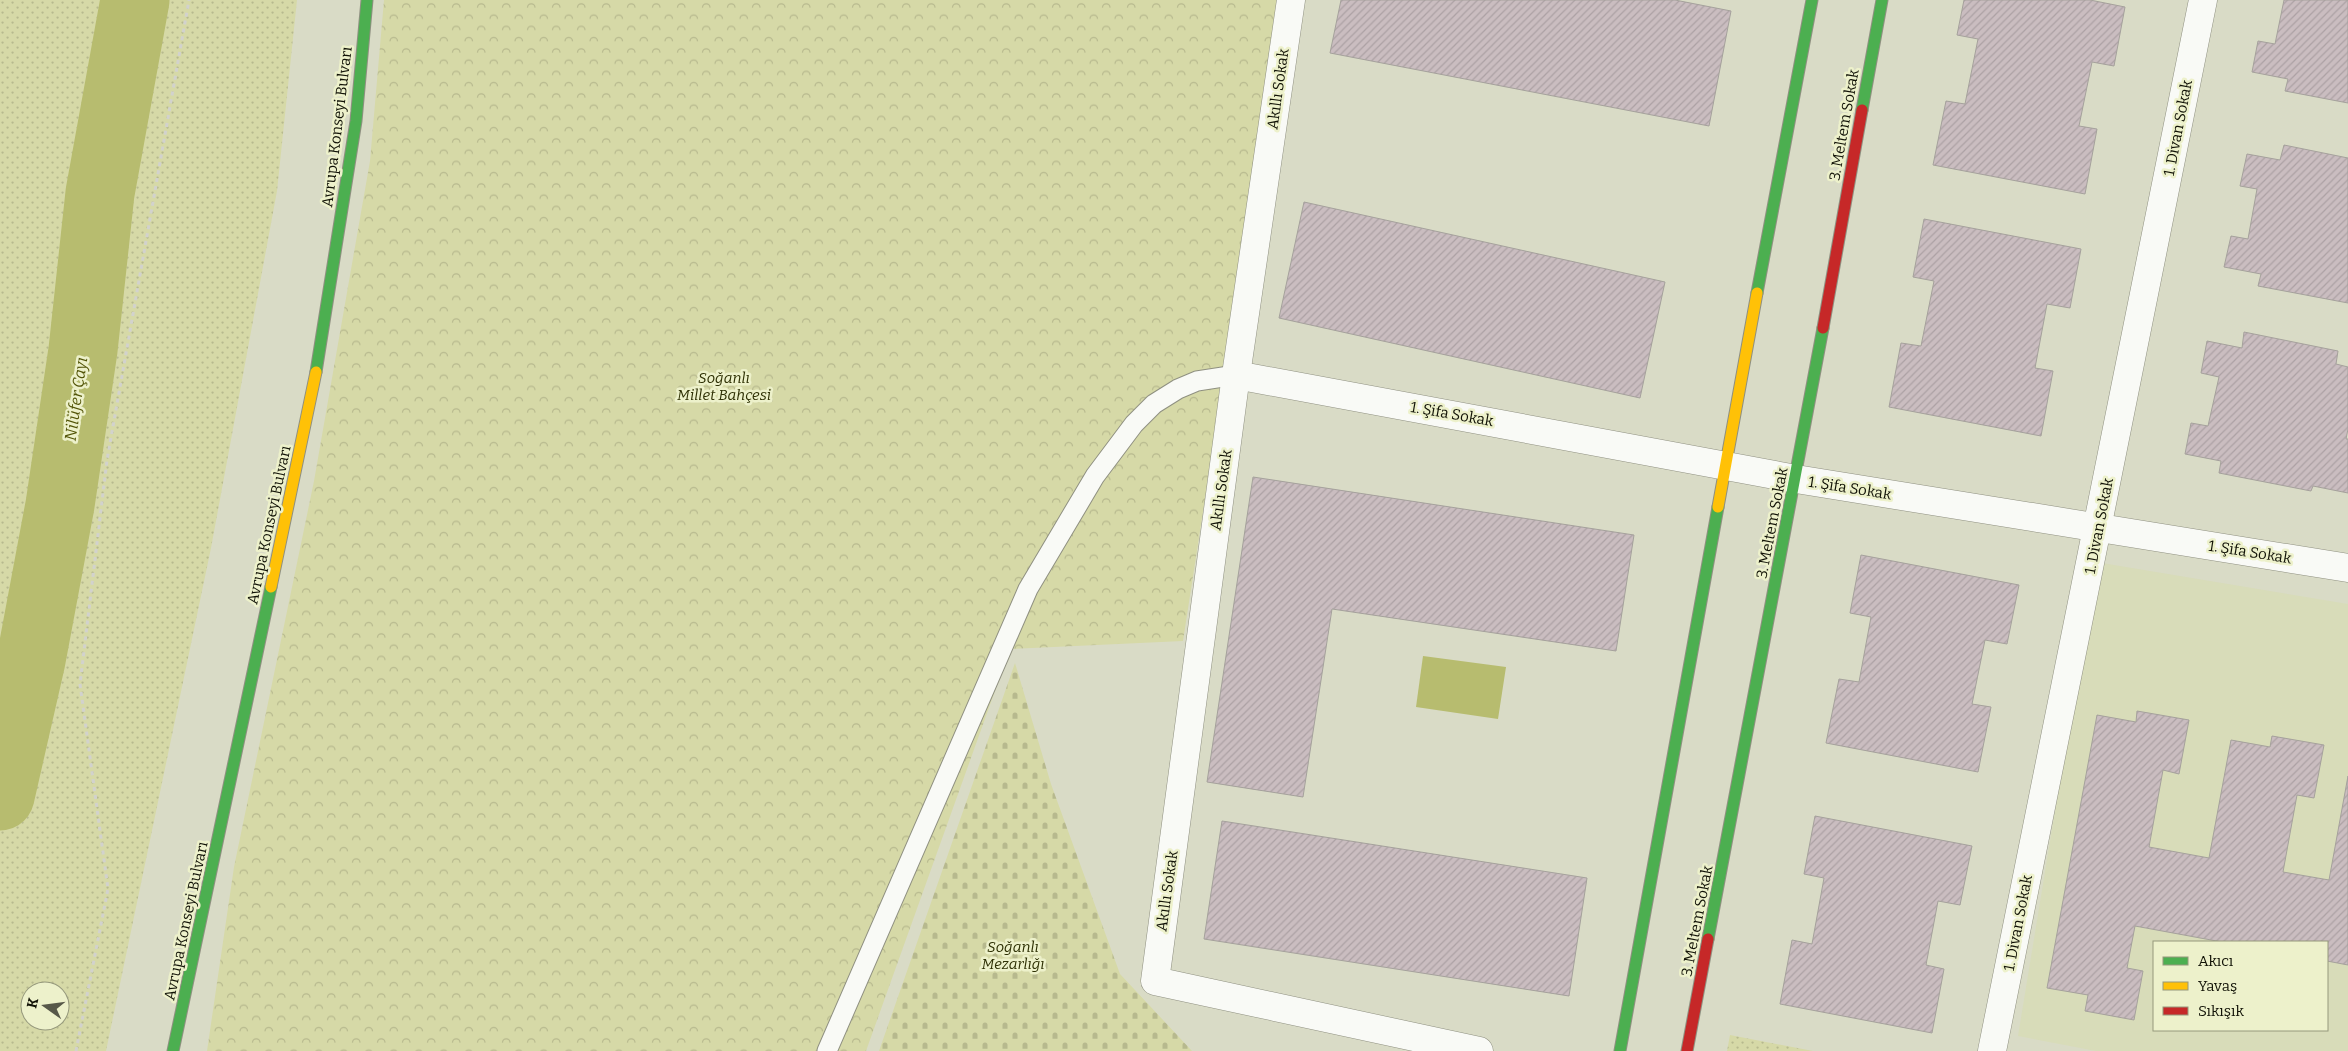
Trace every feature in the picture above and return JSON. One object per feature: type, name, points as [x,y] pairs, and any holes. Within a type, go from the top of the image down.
[{"type":"street","name":"Avrupa Konseyi Bulvarı","points":[[173,1051],[319,358],[356,121],[367,0]]},
{"type":"street","name":"Akıllı Sokak","points":[[1291,0],[1236,375],[1155,981],[1479,1051]]},
{"type":"street","points":[[1620,1051],[1725,465],[1812,0]]},
{"type":"street","name":"3. Meltem Sokak","points":[[1687,1051],[1796,479],[1882,0]]},
{"type":"street","name":"1. Divan Sokak","points":[[1992,1051],[2203,0]]},
{"type":"street","name":"1. Şifa Sokak","points":[[1236,375],[1796,479],[2348,568]]},
{"type":"street","points":[[182,1051],[192,968]]},
{"type":"lane","points":[[827,1051],[1028,589],[1085,492],[1134,424],[1154,404],[1178,389],[1197,381],[1236,375]]},
{"type":"path","points":[[76,1051],[108,889],[80,684],[107,460],[188,0]]},
{"type":"shaded area","points":[[2096,562],[2348,604],[2348,1051],[2096,1051],[2018,1036]]},
{"type":"shaded area","points":[[1423,656],[1506,667],[1498,719],[1416,707]]},
{"type":"green space","points":[[0,0],[297,0],[277,191],[211,548],[106,1051],[0,1051]]},
{"type":"green space","name":"Soğanlı Millet Bahçesi","points":[[384,0],[1282,0],[1183,641],[1010,649],[866,1051],[207,1051],[234,867],[314,481],[370,161]]},
{"type":"green space","name":"Soğanlı Mezarlığı","points":[[1015,663],[1051,784],[1120,974],[1192,1051],[879,1051]]},
{"type":"green space","points":[[1730,1035],[1813,1051],[1727,1051]]},
{"type":"building","points":[[1341,0],[1675,0],[1731,11],[1709,126],[1330,53]]},
{"type":"building","points":[[1964,0],[2090,0],[2125,7],[2114,66],[2092,62],[2079,126],[2097,129],[2085,194],[1933,165],[1946,101],[1965,104],[1978,39],[1957,35]]},
{"type":"building","points":[[2284,0],[2348,0],[2348,103],[2285,91],[2288,79],[2252,72],[2258,41],[2275,44]]},
{"type":"building","points":[[2284,145],[2348,158],[2348,303],[2258,286],[2261,274],[2224,267],[2231,236],[2248,239],[2257,189],[2240,186],[2247,154],[2280,160]]},
{"type":"building","points":[[1304,202],[1665,282],[1640,398],[1279,318]]},
{"type":"building","points":[[1924,219],[2081,249],[2070,308],[2047,304],[2035,368],[2053,371],[2041,436],[1889,407],[1901,343],[1921,346],[1934,281],[1913,277]]},
{"type":"building","points":[[2244,332],[2338,351],[2336,364],[2348,367],[2348,429],[2346,439],[2348,439],[2348,493],[2313,486],[2311,491],[2219,473],[2221,461],[2185,454],[2191,423],[2208,426],[2219,377],[2201,373],[2207,341],[2242,348]]},
{"type":"building","points":[[1253,477],[1634,535],[1616,651],[1332,609],[1303,797],[1207,782]]},
{"type":"building","points":[[1861,555],[2019,585],[2007,644],[1985,640],[1972,704],[1991,707],[1978,772],[1826,743],[1839,679],[1859,682],[1871,617],[1850,613]]},
{"type":"building","points":[[2137,711],[2189,720],[2179,774],[2163,770],[2149,847],[2209,858],[2231,740],[2270,747],[2272,736],[2324,745],[2314,798],[2297,795],[2283,872],[2329,880],[2348,776],[2348,965],[2328,961],[2328,941],[2217,941],[2135,926],[2127,968],[2143,971],[2134,1020],[2085,1011],[2088,995],[2047,988],[2097,715],[2136,722]]},
{"type":"building","points":[[1815,816],[1972,846],[1960,905],[1938,901],[1926,965],[1944,969],[1932,1033],[1780,1004],[1792,940],[1812,944],[1824,878],[1804,874]]},
{"type":"building","points":[[1222,821],[1587,878],[1569,996],[1204,939]]},
{"type":"waterway","name":"Nilüfer Çayı","points":[[0,796],[31,660],[60,505],[83,350],[100,193],[135,0]]},
{"type":"traffic: fast","points":[[316,372],[356,121],[367,0]]},
{"type":"traffic: fast","points":[[1757,293],[1812,0]]},
{"type":"traffic: fast","points":[[1862,110],[1882,0]]},
{"type":"traffic: fast","points":[[1708,939],[1823,328]]},
{"type":"traffic: fast","points":[[1620,1051],[1718,507]]},
{"type":"traffic: fast","points":[[173,1051],[271,587]]},
{"type":"traffic: slow","points":[[1718,507],[1757,293]]},
{"type":"traffic: slow","points":[[271,587],[316,372]]},
{"type":"traffic: jam","points":[[1823,328],[1862,110]]},
{"type":"traffic: jam","points":[[1687,1051],[1708,939]]}]
